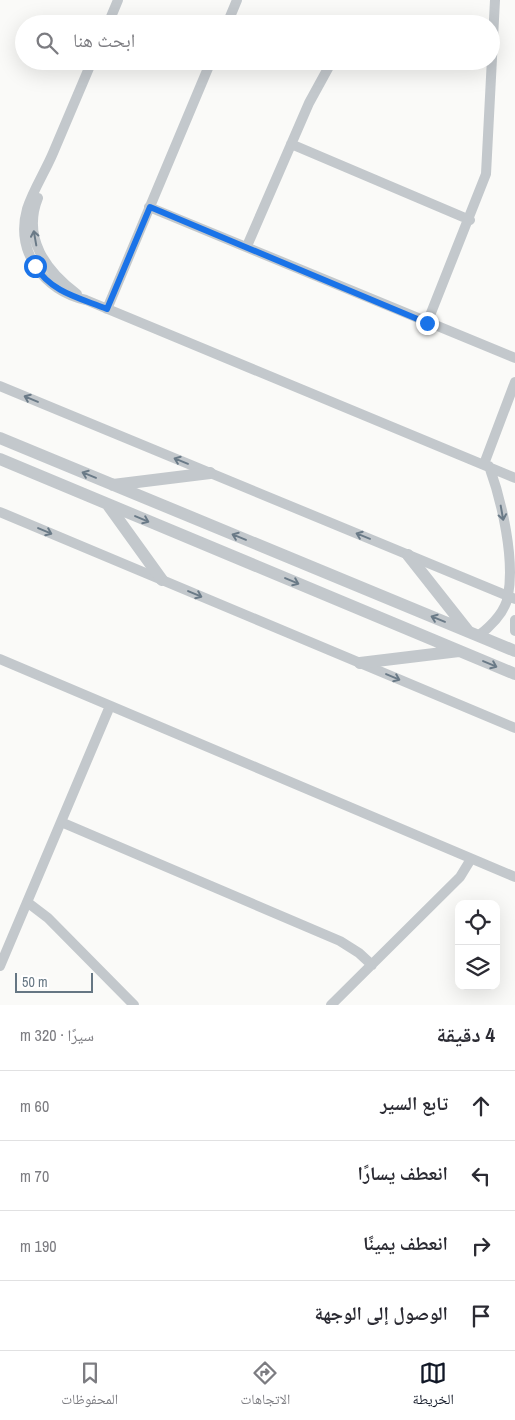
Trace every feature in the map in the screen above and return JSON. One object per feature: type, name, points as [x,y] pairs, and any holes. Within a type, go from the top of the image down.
[{"type":"street","points":[[112,15],[118,0]]},
{"type":"street","points":[[231,15],[237,0]]},
{"type":"street","points":[[493,15],[494,0]]},
{"type":"street","points":[[88,70],[46,170],[34,210],[36,244],[42,259],[52,273],[86,300],[515,478]]},
{"type":"street","points":[[107,309],[207,70]]},
{"type":"street","points":[[309,103],[311,91],[319,70]]},
{"type":"street","points":[[247,246],[309,103],[327,70]]},
{"type":"street","points":[[427,323],[484,183],[488,165],[491,70]]},
{"type":"street","points":[[292,144],[470,220]]},
{"type":"street","points":[[150,207],[515,358]]},
{"type":"street","points":[[474,634],[500,615],[511,598],[506,534],[500,500],[487,465],[515,382]]},
{"type":"street","points":[[0,386],[511,598]]},
{"type":"street","points":[[0,438],[515,651]]},
{"type":"street","points":[[0,459],[515,674]]},
{"type":"street","points":[[113,485],[210,473]]},
{"type":"street","points":[[108,505],[162,580]]},
{"type":"street","points":[[0,512],[515,728]]},
{"type":"street","points":[[408,555],[474,634]]},
{"type":"street","points":[[515,620],[515,631]]},
{"type":"street","points":[[360,663],[461,651]]},
{"type":"street","points":[[0,659],[515,877]]},
{"type":"street","points":[[0,966],[110,706]]},
{"type":"street","points":[[61,822],[340,941],[360,953],[372,965]]},
{"type":"street","points":[[331,1005],[460,877],[471,859]]},
{"type":"street","points":[[27,902],[48,918],[134,1005]]},
{"type":"route","points":[[35,266],[45,280],[62,292],[107,309],[150,207],[427,323]]}]
